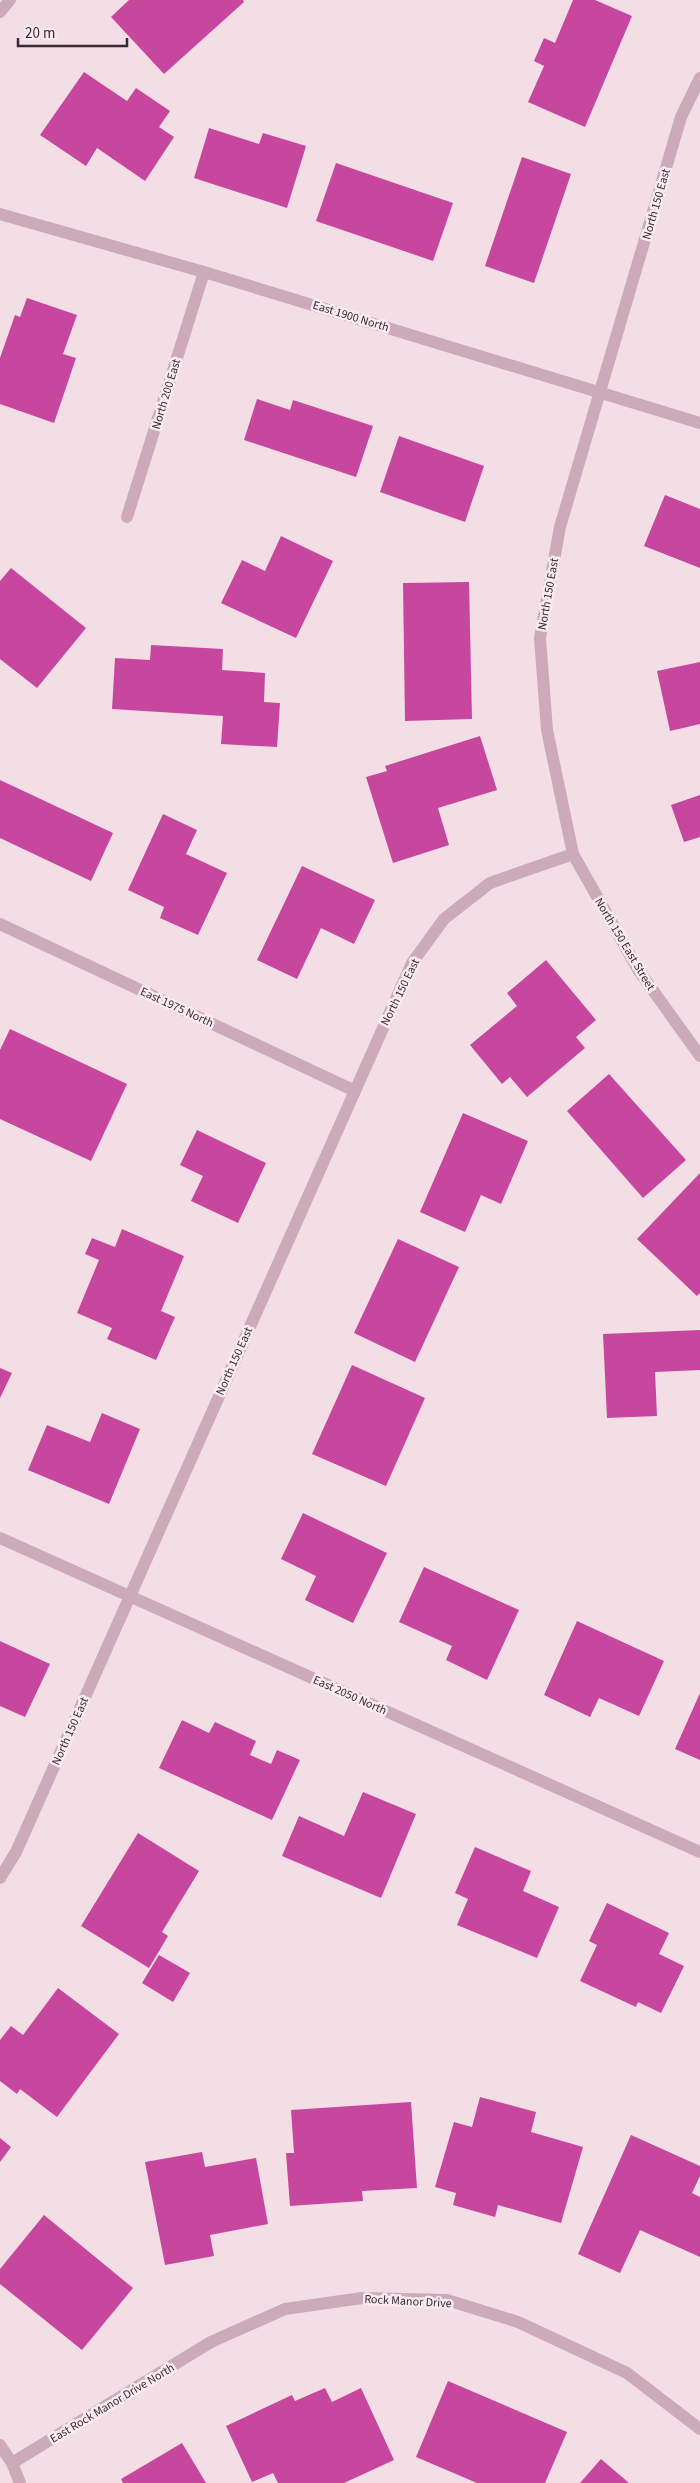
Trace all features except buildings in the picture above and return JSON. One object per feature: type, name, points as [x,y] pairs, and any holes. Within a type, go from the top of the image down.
[{"type":"street","points":[[0,12],[10,0]]},
{"type":"street","name":"North 150 East","points":[[0,1878],[16,1852],[412,963],[444,919],[490,883],[573,854],[547,730],[540,638],[560,527],[601,394],[681,117],[700,78]]},
{"type":"street","name":"East 1900 North","points":[[0,214],[204,272],[700,423]]},
{"type":"street","name":"North 200 East","points":[[128,517],[204,272]]},
{"type":"street","name":"North 150 East Street","points":[[573,854],[639,971],[700,1056]]},
{"type":"street","name":"East 1975 North","points":[[0,924],[355,1091]]},
{"type":"street","name":"East 2050 North","points":[[0,1538],[700,1852]]},
{"type":"street","name":"Rock Manor Drive","points":[[211,2342],[285,2309],[362,2298],[447,2300],[518,2322],[627,2372],[700,2429]]},
{"type":"street","name":"East Rock Manor Drive North","points":[[12,2463],[211,2342]]},
{"type":"street","points":[[0,2445],[12,2463],[20,2483]]}]
